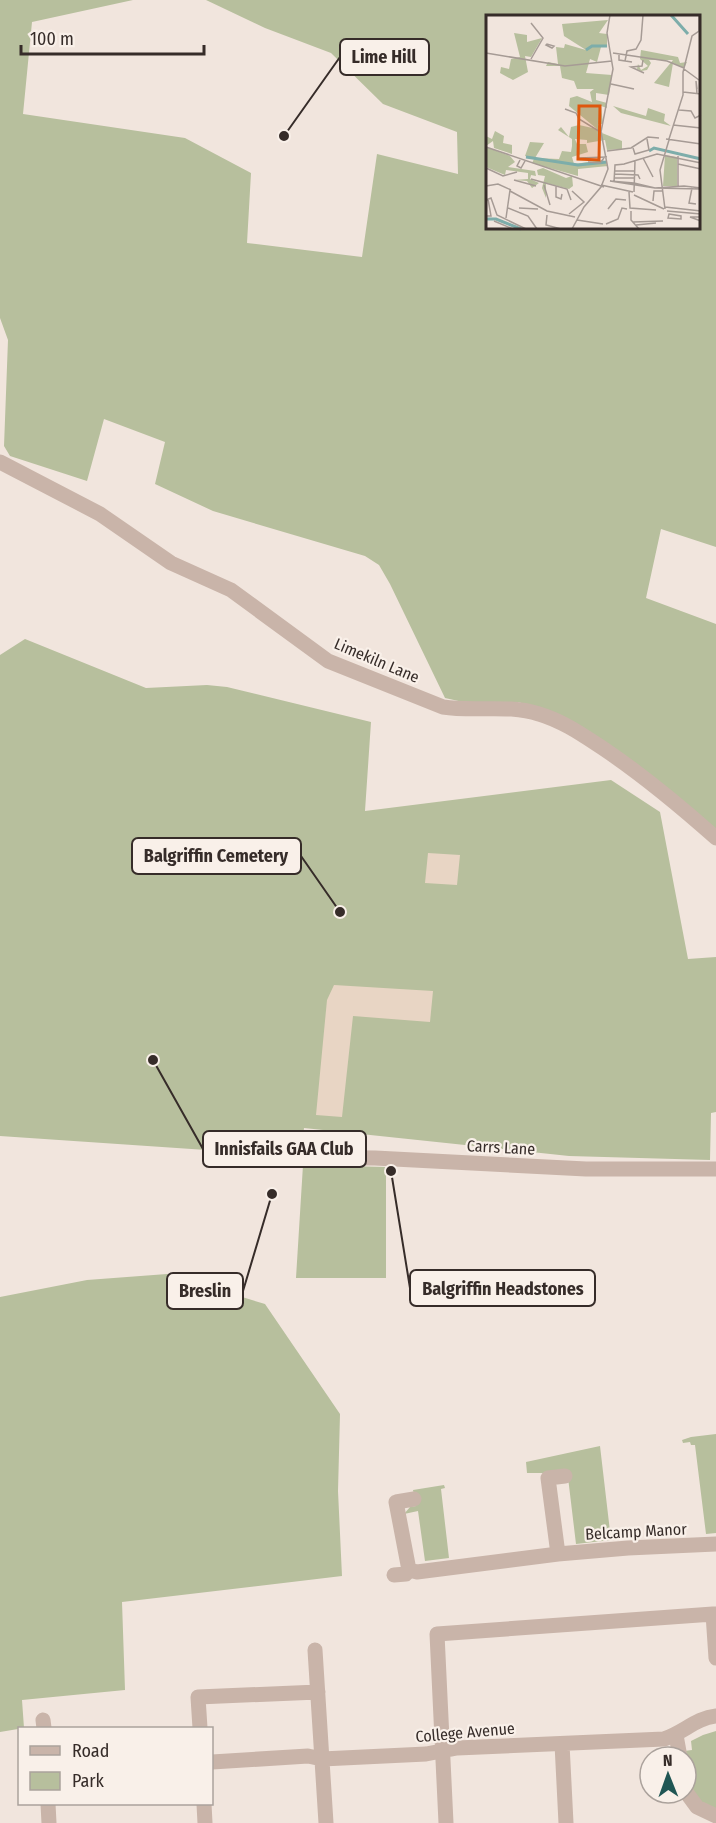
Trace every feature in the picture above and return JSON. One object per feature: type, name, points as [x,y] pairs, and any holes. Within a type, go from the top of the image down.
[{"type":"street","name":"Limekiln Lane","points":[[0,462],[100,514],[171,563],[231,590],[328,661],[443,707],[462,710],[517,709],[540,714],[570,727],[646,778],[716,838]]},
{"type":"street","name":"Carrs Lane","points":[[285,1157],[375,1158],[586,1169],[716,1169]]},
{"type":"street","points":[[558,1554],[548,1478],[565,1476]]},
{"type":"street","name":"Belcamp Manor","points":[[414,1499],[396,1502],[402,1573],[558,1554],[716,1544]]},
{"type":"street","points":[[446,1823],[437,1634],[714,1614],[716,1658]]},
{"type":"street","points":[[315,1650],[326,1823]]},
{"type":"street","points":[[200,1727],[198,1696],[318,1692]]},
{"type":"street","name":"College Avenue","points":[[213,1762],[308,1756],[322,1759],[426,1754],[458,1748],[664,1738],[676,1735],[693,1724],[716,1716]]},
{"type":"street","points":[[676,1735],[678,1745]]},
{"type":"street","points":[[562,1744],[566,1823]]},
{"type":"street","points":[[48,1805],[49,1823]]},
{"type":"street","points":[[204,1805],[205,1823]]},
{"type":"street","points":[[696,1805],[716,1816]]},
{"type":"green space","points":[[0,0],[133,0],[32,22],[23,114],[185,138],[251,173],[247,243],[362,257],[377,154],[458,174],[457,132],[383,104],[331,53],[265,28],[206,0],[716,0],[716,547],[661,529],[646,598],[716,624],[716,829],[541,709],[518,702],[463,702],[445,698],[379,565],[365,556],[213,511],[155,484],[165,442],[104,419],[87,481],[10,456],[4,446],[8,340],[0,318]]},
{"type":"green space","points":[[25,639],[146,688],[207,685],[227,687],[371,722],[365,811],[611,780],[660,812],[688,959],[716,957],[716,1112],[711,1113],[710,1160],[569,1156],[304,1128],[302,1147],[280,1145],[279,1152],[221,1151],[0,1136],[0,655]]},
{"type":"green space","points":[[303,1165],[386,1167],[386,1278],[296,1278]]},
{"type":"green space","points":[[167,1274],[265,1304],[340,1414],[338,1491],[342,1576],[122,1602],[125,1690],[22,1700],[24,1727],[0,1732],[0,1297],[87,1280]]},
{"type":"green space","points":[[716,1434],[716,1533],[706,1534],[695,1445],[691,1445],[690,1442],[683,1443],[682,1440]]},
{"type":"green space","points":[[600,1446],[611,1540],[576,1544],[567,1469],[527,1473],[526,1462]]},
{"type":"green space","points":[[444,1485],[445,1488],[441,1489],[449,1558],[425,1561],[418,1511],[404,1514],[410,1507],[416,1506],[413,1490]]},
{"type":"green space","points":[[716,1731],[716,1809],[698,1800],[698,1745],[691,1745],[691,1741]]},
{"type":"shaded area","points":[[428,853],[460,855],[457,885],[425,883]]},
{"type":"shaded area","points":[[334,985],[433,991],[430,1022],[353,1016],[342,1117],[316,1115],[327,1000]]},
{"type":"place","name":"Lime Hill","points":[[284,136]]},
{"type":"place","name":"Balgriffin Cemetery","points":[[340,912]]},
{"type":"place","name":"Innisfails GAA Club","points":[[153,1060]]},
{"type":"place","name":"Balgriffin Headstones","points":[[391,1171]]},
{"type":"place","name":"Breslin","points":[[272,1194]]}]
